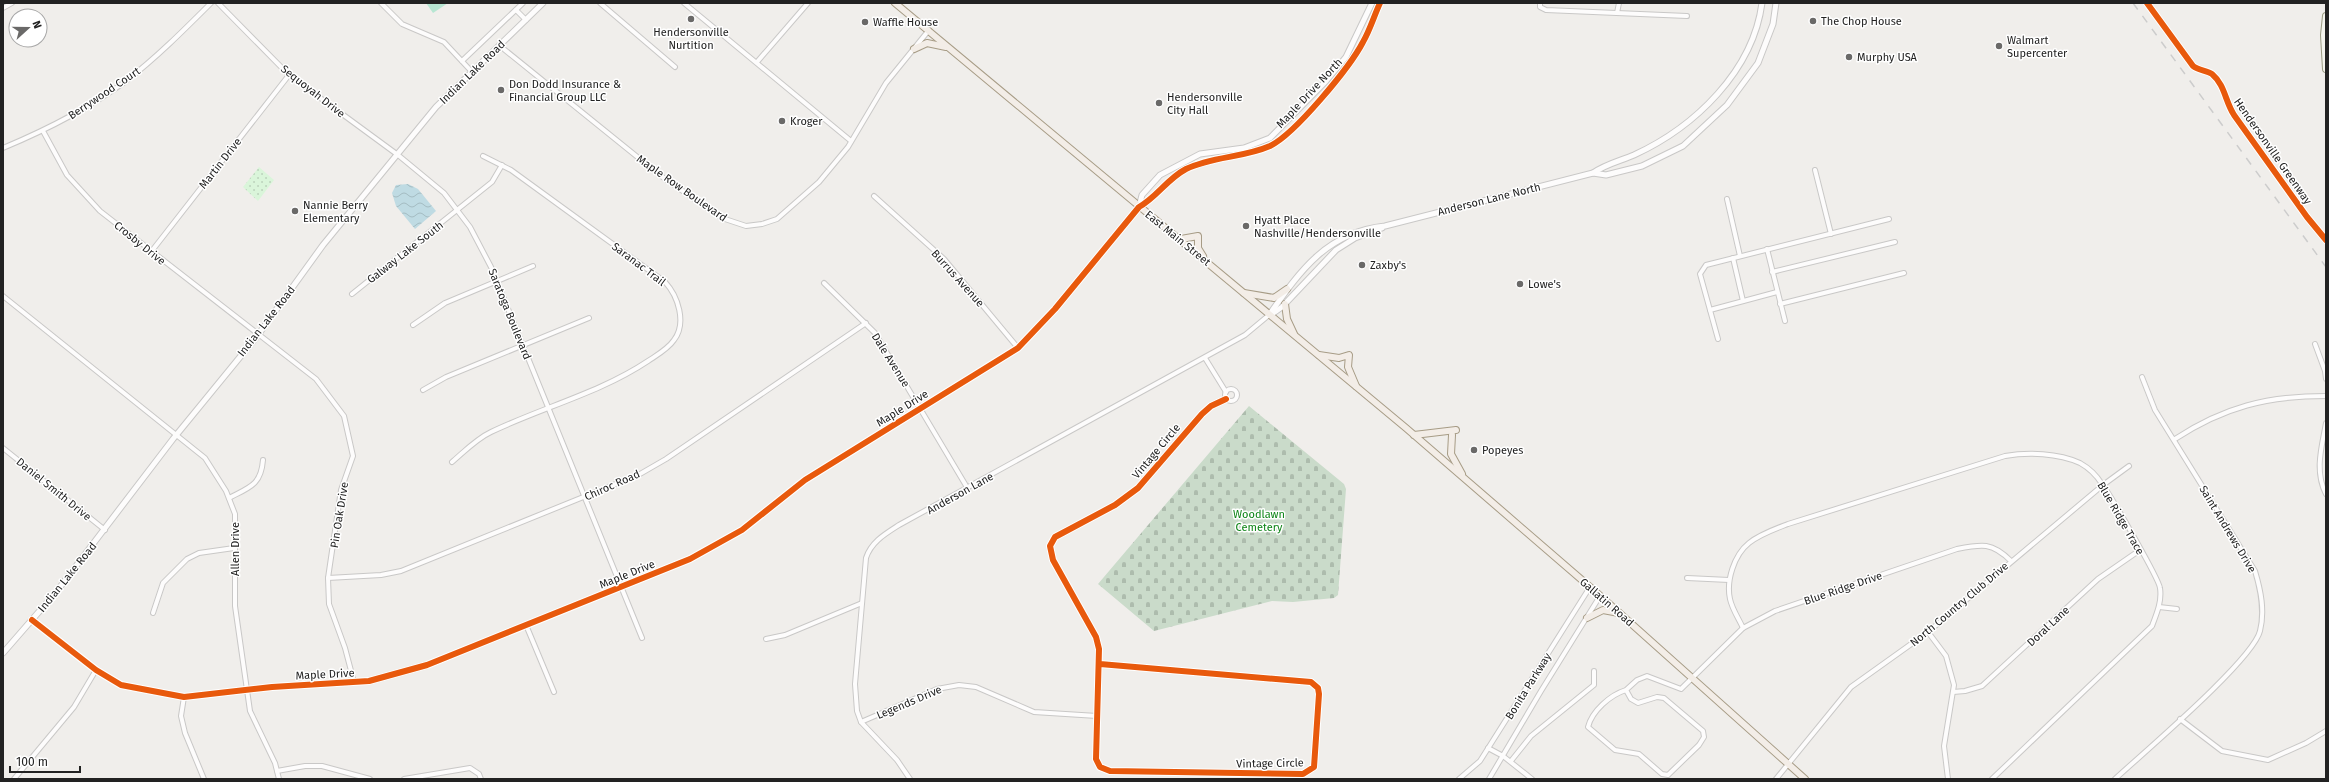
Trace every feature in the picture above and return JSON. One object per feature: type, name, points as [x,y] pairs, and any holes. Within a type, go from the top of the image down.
[{"type":"main road","name":"East Main Street","points":[[895,3],[1139,207],[1181,239],[1269,315],[1406,428]]},
{"type":"main road","points":[[2326,16],[2326,69]]},
{"type":"main road","points":[[914,49],[927,43],[949,47]]},
{"type":"main road","points":[[1181,239],[1198,236],[1198,248],[1205,259]]},
{"type":"main road","points":[[1244,293],[1274,298],[1287,289]]},
{"type":"main road","points":[[1286,304],[1287,319],[1296,337]]},
{"type":"main road","points":[[1318,355],[1336,358],[1349,355],[1348,367],[1357,387]]},
{"type":"main road","name":"Gallatin Road","points":[[1406,428],[1590,587],[1805,779]]},
{"type":"main road","points":[[1414,435],[1454,433],[1451,454],[1464,478]]},
{"type":"main road","points":[[1586,618],[1603,610],[1619,613]]},
{"type":"street","points":[[3,8],[12,3]]},
{"type":"street","name":"Berrywood Court","points":[[3,148],[44,131],[91,104],[125,82],[179,35],[211,3]]},
{"type":"street","name":"Sequoyah Drive","points":[[218,3],[289,75],[398,155]]},
{"type":"street","points":[[381,3],[402,24],[438,38],[473,73]]},
{"type":"street","points":[[462,61],[523,3]]},
{"type":"street","name":"Indian Lake Road","points":[[3,653],[32,620],[105,530],[176,435],[258,335],[323,245],[436,107],[473,73],[543,3]]},
{"type":"street","points":[[600,3],[675,67]]},
{"type":"street","points":[[684,3],[851,141]]},
{"type":"street","points":[[757,62],[808,3]]},
{"type":"street","points":[[1540,3],[1540,8],[1546,10],[1688,16]]},
{"type":"street","points":[[1617,13],[1619,3]]},
{"type":"street","name":"Anderson Lane North","points":[[1269,315],[1300,272],[1320,253],[1343,237],[1371,228],[1385,226],[1593,173],[1607,164],[1634,155],[1675,132],[1716,96],[1746,55],[1760,19],[1762,3]]},
{"type":"street","name":"Anderson Lane North","points":[[1593,173],[1606,175],[1642,166],[1683,146],[1727,105],[1758,63],[1773,24],[1776,3]]},
{"type":"street","points":[[1372,4],[1379,5]]},
{"type":"street","name":"Maple Drive North","points":[[1139,207],[1142,195],[1160,175],[1200,154],[1244,148],[1270,138],[1304,105],[1346,57],[1372,4]]},
{"type":"street","name":"Maple Drive North","points":[[1139,207],[1149,202],[1166,183],[1184,170],[1202,162],[1245,155],[1272,145],[1292,128],[1352,61],[1364,41],[1379,5]]},
{"type":"street","points":[[516,10],[526,20]]},
{"type":"street","name":"Maple Row Boulevard","points":[[500,46],[641,161],[706,207],[733,223],[746,226],[762,224],[785,214],[819,182],[851,141],[886,83],[929,30]]},
{"type":"street","points":[[1346,57],[1352,61]]},
{"type":"street","name":"Martin Drive","points":[[151,252],[289,75]]},
{"type":"street","points":[[1304,105],[1308,111]]},
{"type":"street","name":"Crosby Drive","points":[[44,131],[67,175],[100,211],[258,335]]},
{"type":"street","points":[[1244,148],[1245,155]]},
{"type":"street","points":[[1200,154],[1202,162]]},
{"type":"street","name":"Saratoga Boulevard","points":[[398,155],[444,193],[482,246],[642,638]]},
{"type":"street","name":"Saranac Trail","points":[[452,462],[490,432],[617,380],[662,352],[674,340],[678,332],[679,310],[673,291],[665,282],[511,170],[483,156]]},
{"type":"street","name":"Galway Lake South","points":[[352,294],[458,211],[492,182],[502,166]]},
{"type":"street","points":[[1815,170],[1831,234]]},
{"type":"street","name":"Burrus Avenue","points":[[874,196],[944,259],[1018,348]]},
{"type":"street","points":[[1727,199],[1740,256]]},
{"type":"street","name":"Maple Drive","points":[[32,620],[96,670],[121,685],[184,698],[247,690],[370,681],[397,675],[690,559],[742,530],[805,480],[1018,348],[1054,308],[1139,207]]},
{"type":"street","points":[[1718,339],[1700,274],[1701,270],[1706,265],[1889,220]]},
{"type":"street","name":"Anderson Lane North","points":[[1269,315],[1286,304],[1336,250],[1356,238],[1385,226]]},
{"type":"street","points":[[1772,272],[1895,242]]},
{"type":"street","points":[[1767,249],[1785,321]]},
{"type":"street","points":[[1733,258],[1743,301]]},
{"type":"street","points":[[413,325],[445,303],[534,266]]},
{"type":"street","points":[[1780,304],[1904,273]]},
{"type":"street","name":"Dale Avenue","points":[[824,283],[875,333],[968,489]]},
{"type":"street","points":[[1710,310],[1777,292]]},
{"type":"street","name":"Allen Drive","points":[[3,296],[205,458],[229,498],[235,514],[235,606],[250,711],[260,729],[279,779]]},
{"type":"street","name":"Anderson Lane","points":[[910,779],[896,760],[861,722],[856,706],[855,684],[866,558],[869,549],[882,536],[1245,335],[1269,315]]},
{"type":"street","points":[[423,390],[446,377],[589,318]]},
{"type":"street","name":"Chiroc Road","points":[[328,578],[381,575],[401,571],[585,498],[640,474],[666,460],[866,323]]},
{"type":"street","name":"Pin Oak Drive","points":[[258,335],[316,379],[344,416],[353,456],[341,490],[328,578],[329,604],[346,648],[354,682]]},
{"type":"street","points":[[2315,344],[2325,371],[2326,379]]},
{"type":"street","points":[[1205,358],[1226,392],[1226,399],[1232,401],[1237,396],[1232,389],[1226,392]]},
{"type":"street","name":"Saint Andrews Drive","points":[[2116,779],[2243,659],[2260,633],[2262,606],[2255,571],[2155,410],[2142,377]]},
{"type":"street","points":[[2174,439],[2218,415],[2242,405],[2293,396],[2326,396]]},
{"type":"street","name":"Vintage Circle","points":[[1100,664],[1311,682],[1318,688],[1319,694],[1315,763],[1311,771],[1303,774],[1110,771],[1100,767],[1096,759],[1100,655],[1096,638],[1052,560],[1050,550],[1051,542],[1055,537],[1130,495],[1146,480],[1202,414],[1211,406],[1226,399]]},
{"type":"street","points":[[2326,422],[2319,464],[2323,488],[2326,494]]},
{"type":"street","name":"Daniel Smith Drive","points":[[3,448],[105,530]]},
{"type":"street","name":"Blue Ridge Trace","points":[[1743,628],[1730,600],[1729,580],[1739,557],[1748,544],[1758,537],[1795,521],[2005,456],[2033,454],[2080,463],[2093,473],[2103,484],[2160,586],[2159,607],[2152,626],[1992,779]]},
{"type":"street","points":[[229,498],[257,481],[262,474],[264,460]]},
{"type":"street","name":"North Country Club Drive","points":[[1776,779],[1789,765],[1851,687],[1928,632],[2103,484],[2129,466]]},
{"type":"street","name":"Blue Ridge Drive","points":[[1626,690],[1637,680],[1647,676],[1680,689],[1693,679],[1743,628],[1775,611],[1957,549],[1975,545],[1989,545],[2002,552],[2011,561]]},
{"type":"street","points":[[153,613],[163,583],[187,559],[199,553],[234,548]]},
{"type":"street","name":"Doral Lane","points":[[1953,692],[1966,691],[1982,686],[2098,580],[2140,550]]},
{"type":"street","points":[[1687,578],[1729,580]]},
{"type":"street","name":"Bonita Parkway","points":[[1459,779],[1480,761],[1590,587]]},
{"type":"street","name":"Bonita Parkway","points":[[1489,779],[1600,596]]},
{"type":"street","points":[[766,639],[785,635],[862,603]]},
{"type":"street","points":[[2159,607],[2177,609]]},
{"type":"street","points":[[526,625],[554,692]]},
{"type":"street","points":[[1928,632],[1946,656],[1954,685],[1944,746],[1948,779]]},
{"type":"street","points":[[14,779],[74,708],[96,670]]},
{"type":"street","points":[[1511,762],[1531,736],[1594,685],[1594,671]]},
{"type":"street","name":"Legends Drive","points":[[861,722],[937,689],[959,684],[976,687],[1034,712],[1097,716]]},
{"type":"street","points":[[1626,690],[1631,699],[1638,703],[1657,697],[1664,698],[1703,731],[1704,737],[1698,745],[1668,775],[1662,774],[1639,754],[1615,750],[1588,727],[1589,721],[1613,694],[1626,690]]},
{"type":"street","points":[[184,698],[181,716],[185,733],[204,779]]},
{"type":"street","points":[[2180,719],[2222,751],[2268,760],[2306,743],[2326,731]]},
{"type":"street","points":[[1488,748],[1503,756],[1532,779]]},
{"type":"street","points":[[277,772],[305,766],[322,766],[352,777],[370,779]]},
{"type":"street","points":[[404,779],[470,768],[479,774],[481,779]]},
{"type":"green space","points":[[426,3],[448,3],[433,13]]},
{"type":"green space","points":[[259,167],[274,180],[258,201],[243,187]]},
{"type":"green space","name":"Woodlawn Cemetery","points":[[1249,406],[1344,484],[1346,489],[1338,595],[1334,598],[1293,602],[1272,601],[1154,631],[1098,584]]},
{"type":"water","points":[[408,184],[418,189],[436,211],[415,229],[396,206],[392,193],[396,185]]},
{"type":"railway","points":[[2133,3],[2326,267]]},
{"type":"cycle path","points":[[32,620],[96,670],[121,685],[184,697],[272,687],[369,681],[427,665],[690,559],[742,530],[805,480],[1018,348],[1055,309],[1139,207],[1179,173],[1196,165],[1260,150],[1281,139],[1321,99],[1346,67],[1370,28],[1380,3]]},
{"type":"cycle path","name":"Hendersonville Greenway","points":[[2147,3],[2193,66],[2212,74],[2220,83],[2234,115],[2307,217],[2326,240]]},
{"type":"cycle path","points":[[1100,664],[1311,682],[1318,688],[1319,694],[1314,767],[1303,774],[1110,771],[1100,767],[1096,759],[1099,649],[1096,637],[1053,560],[1050,546],[1055,537],[1115,505],[1138,488],[1202,414],[1211,406],[1226,399]]},
{"type":"place","name":"Hendersonville Nurtition","points":[[691,19]]},
{"type":"place","name":"The Chop House","points":[[1813,21]]},
{"type":"place","name":"Waffle House","points":[[865,22]]},
{"type":"place","name":"Walmart Supercenter","points":[[1999,46]]},
{"type":"place","name":"Murphy USA","points":[[1849,57]]},
{"type":"place","name":"Don Dodd Insurance & Financial Group LLC","points":[[501,90]]},
{"type":"place","name":"Hendersonville City Hall","points":[[1159,103]]},
{"type":"place","name":"Kroger","points":[[782,121]]},
{"type":"place","name":"Nannie Berry Elementary","points":[[295,211]]},
{"type":"place","name":"Hyatt Place Nashville/Hendersonville","points":[[1246,226]]},
{"type":"place","name":"Zaxby's","points":[[1362,265]]},
{"type":"place","name":"Lowe's","points":[[1520,284]]},
{"type":"place","name":"Popeyes","points":[[1474,450]]}]
